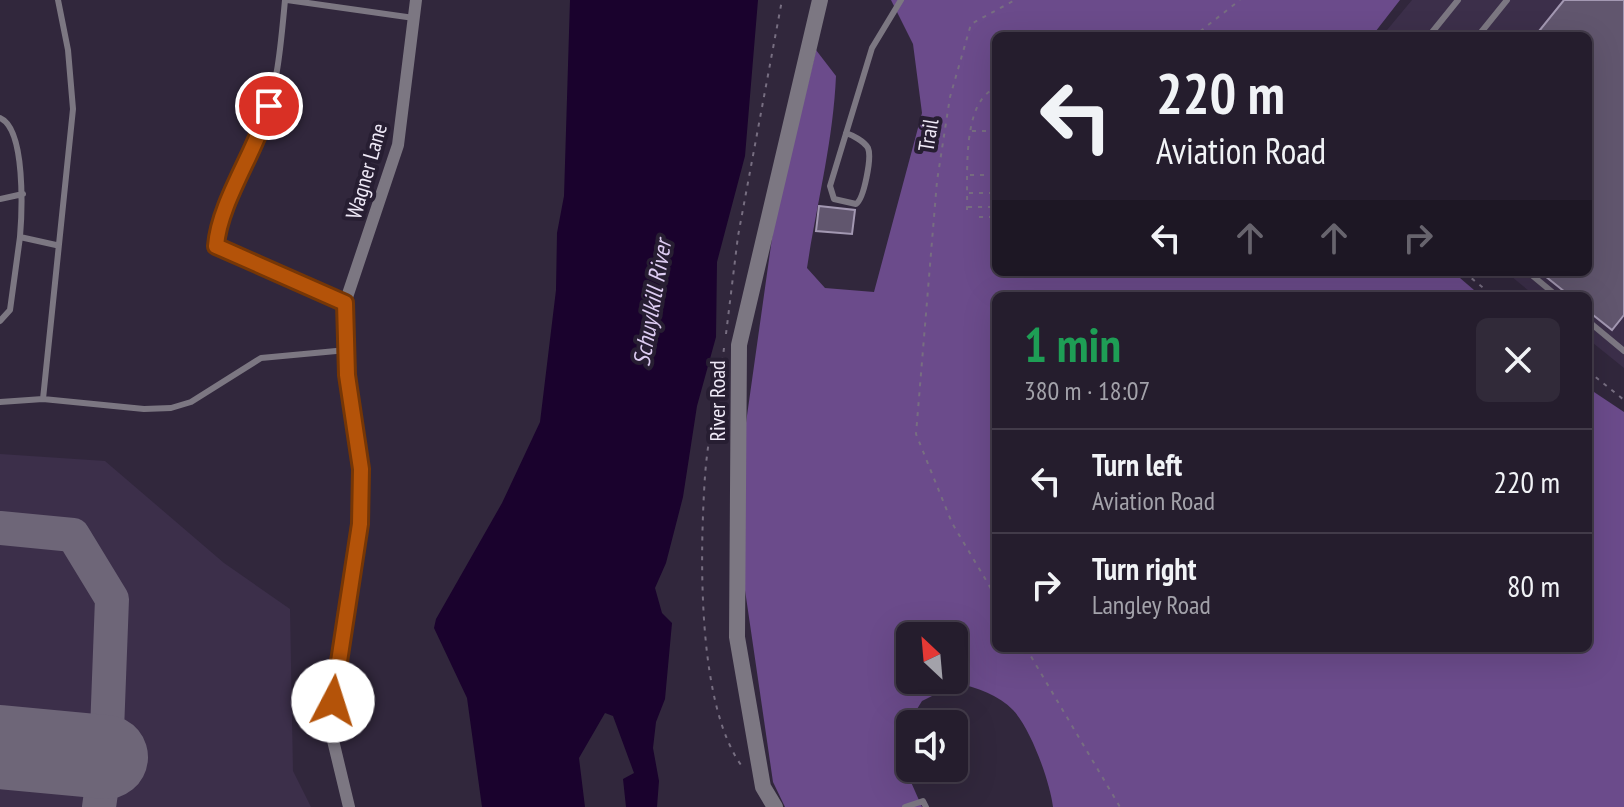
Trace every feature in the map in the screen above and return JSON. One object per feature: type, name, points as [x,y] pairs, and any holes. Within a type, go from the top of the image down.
[{"type":"street","name":"Wagner Lane","points":[[345,303],[398,145],[416,0]]},
{"type":"street","name":"River Road","points":[[775,807],[763,787],[737,637],[739,345],[820,0]]},
{"type":"street","points":[[345,303],[347,350],[361,469],[360,524],[335,671],[331,732],[349,807]]},
{"type":"lane","points":[[43,399],[56,245],[73,109],[68,50],[58,0]]},
{"type":"lane","points":[[345,303],[216,246],[217,226],[265,119],[280,64],[286,0],[414,18]]},
{"type":"lane","points":[[846,133],[863,144],[869,153],[864,196],[856,204],[834,199],[830,193],[846,133],[872,48],[901,0]]},
{"type":"lane","points":[[1432,32],[1458,0]]},
{"type":"lane","points":[[1481,32],[1507,0]]},
{"type":"lane","points":[[0,118],[11,127],[23,194],[10,310],[0,321]]},
{"type":"lane","points":[[0,199],[23,194]]},
{"type":"lane","points":[[20,237],[56,245]]},
{"type":"lane","points":[[1533,276],[1552,292]]},
{"type":"lane","points":[[1592,324],[1624,351]]},
{"type":"lane","points":[[0,402],[43,399],[144,409],[171,408],[191,402],[261,358],[347,350]]},
{"type":"lane","points":[[905,807],[915,801],[923,801],[926,807]]},
{"type":"path","name":"Trail","points":[[992,590],[952,523],[916,434],[935,196],[950,97],[971,24],[1015,0]]},
{"type":"path","points":[[1199,32],[1240,0]]},
{"type":"path","points":[[992,91],[978,101],[971,131],[967,208],[992,207]]},
{"type":"path","points":[[971,131],[992,131]]},
{"type":"path","points":[[969,175],[992,175]]},
{"type":"path","points":[[968,193],[992,193]]},
{"type":"path","points":[[979,217],[992,217]]},
{"type":"path","points":[[1469,276],[1488,292]]},
{"type":"path","points":[[1592,374],[1624,400]]},
{"type":"path","points":[[1028,652],[1120,807]]},
{"type":"shaded area","points":[[891,0],[1400,0],[1375,32],[992,32],[992,276],[1458,276],[1476,292],[992,292],[992,652],[1592,652],[1592,391],[1624,412],[1624,807],[1053,807],[1039,756],[1020,719],[994,696],[968,686],[968,622],[896,622],[896,694],[936,694],[922,701],[916,710],[896,710],[896,782],[911,782],[922,807],[785,807],[773,782],[739,549],[743,444],[774,224],[816,50],[836,76],[828,149],[807,268],[825,288],[874,292],[922,113],[913,44]]},
{"type":"shaded area","points":[[1412,0],[1624,0],[1624,368],[1592,342],[1592,292],[1530,292],[1511,276],[1592,276],[1592,32],[1385,32]]},
{"type":"shaded area","points":[[0,454],[105,461],[224,563],[290,609],[293,771],[311,807],[0,807]]},
{"type":"water","name":"Schuylkill River","points":[[570,0],[758,0],[745,156],[717,262],[716,337],[697,406],[683,497],[666,563],[655,588],[662,613],[672,623],[665,699],[656,722],[653,748],[659,781],[657,807],[626,807],[623,779],[634,773],[613,716],[605,713],[579,758],[585,807],[482,807],[467,698],[434,628],[436,619],[502,503],[540,422],[556,290],[557,233],[564,196]]},
{"type":"building","points":[[1564,0],[1624,0],[1624,315],[1612,330],[1592,314],[1592,292],[1565,292],[1545,276],[1592,276],[1592,32],[1538,32]]},
{"type":"building","points":[[819,206],[855,210],[852,234],[816,231]]},
{"type":"taxiway","points":[[0,528],[73,535],[112,599],[106,757],[99,807]]},
{"type":"runway","points":[[0,747],[106,757]]},
{"type":"route","points":[[269,106],[261,133],[217,226],[216,246],[345,303],[347,375],[361,469],[360,524],[335,671],[333,701]]}]
